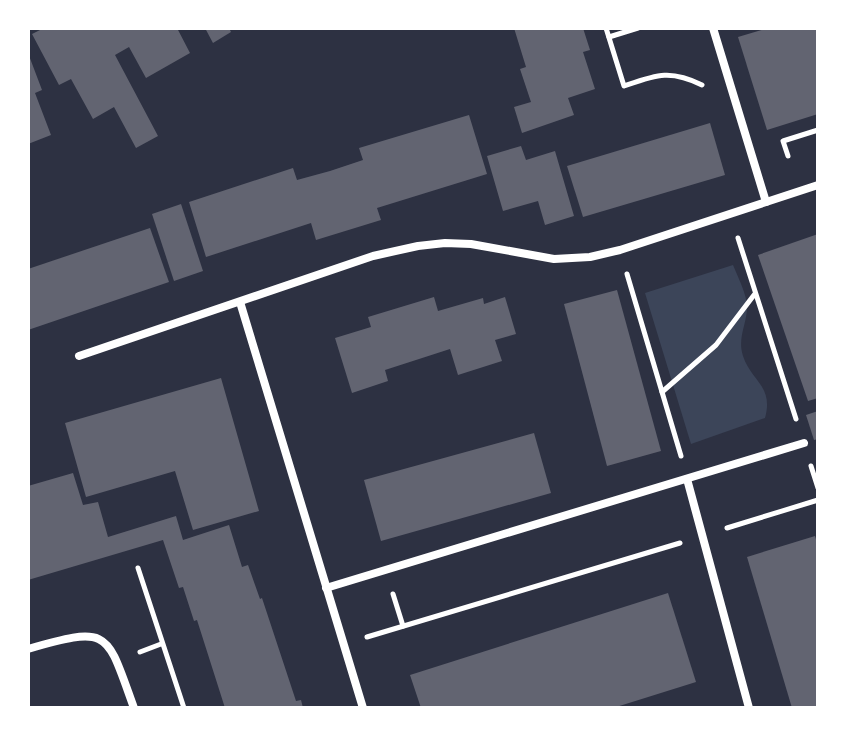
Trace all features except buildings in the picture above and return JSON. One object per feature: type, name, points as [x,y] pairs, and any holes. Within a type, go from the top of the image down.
[{"type":"street","points":[[713,28],[766,202]]},
{"type":"street","points":[[79,356],[373,256],[445,243],[471,244],[554,259],[590,257],[818,185]]},
{"type":"street","points":[[240,302],[363,708]]},
{"type":"street","points":[[326,588],[804,443]]},
{"type":"street","points":[[687,479],[748,706],[737,708]]},
{"type":"street","points":[[28,649],[81,635],[95,635],[106,642],[117,660],[134,708]]},
{"type":"path","points":[[606,28],[624,86],[658,74],[677,75],[700,84],[739,113]]},
{"type":"path","points":[[609,37],[638,28]]},
{"type":"path","points":[[788,156],[783,141],[818,130]]},
{"type":"path","points":[[731,214],[804,443]]},
{"type":"path","points":[[620,250],[687,479]]},
{"type":"path","points":[[662,392],[716,345],[755,293]]},
{"type":"path","points":[[344,644],[818,500]]},
{"type":"path","points":[[138,568],[184,708]]},
{"type":"shaded area","points":[[733,265],[747,302],[741,349],[747,365],[764,391],[767,407],[765,418],[691,444],[645,293]]}]
